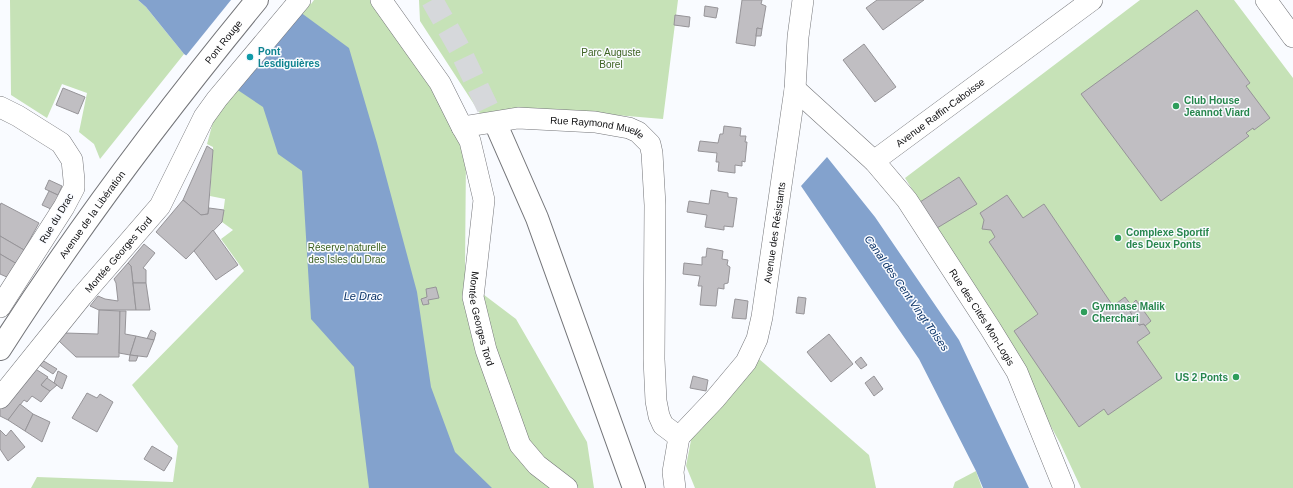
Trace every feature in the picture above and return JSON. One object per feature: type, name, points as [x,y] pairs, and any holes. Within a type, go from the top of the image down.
[{"type":"main road","name":"Pont Rouge","points":[[189,84],[257,0]]},
{"type":"main road","name":"Avenue de la Libération","points":[[0,349],[36,294],[141,146],[189,84]]},
{"type":"main road","points":[[498,129],[537,218],[634,488]]},
{"type":"street","name":"Montée Georges Tord","points":[[0,398],[82,296],[160,206],[204,117],[217,99],[300,0]]},
{"type":"street","points":[[381,0],[440,83],[462,128]]},
{"type":"street","name":"Avenue des Résistants","points":[[679,437],[715,399],[746,362],[757,339],[762,317],[795,89],[798,37],[803,0]]},
{"type":"street","name":"Avenue Raffin-Caboisse","points":[[874,161],[1092,0]]},
{"type":"street","points":[[1266,0],[1293,37]]},
{"type":"street","points":[[795,89],[874,161]]},
{"type":"street","name":"Rue du Drac","points":[[0,307],[64,207],[74,188],[72,160],[61,143],[9,112]]},
{"type":"street","name":"Rue Raymond Muelle","points":[[462,128],[518,118],[595,122],[629,128],[638,132],[650,144],[652,153],[655,205],[654,358],[656,401],[659,416],[663,425],[679,437]]},
{"type":"street","name":"Montée Georges Tord","points":[[462,128],[470,141],[484,200],[473,297],[486,350],[520,445],[537,465],[567,488]]},
{"type":"street","name":"Rue des Cités Mon-Logis","points":[[874,161],[907,200],[1017,372],[1064,488]]},
{"type":"street","points":[[675,488],[673,472],[679,437]]},
{"type":"green space","points":[[10,0],[138,0],[146,7],[184,54],[100,159],[94,144],[79,132],[87,93],[62,84],[47,118],[11,95]]},
{"type":"green space","name":"Réserve naturelle des Isles du Drac","points":[[314,0],[375,0],[408,39],[466,156],[465,270],[471,285],[516,319],[587,442],[594,488],[31,488],[37,477],[173,482],[178,446],[132,385],[244,271],[221,239],[233,230],[222,222],[225,199],[210,196],[213,147],[207,144],[216,111],[308,1],[311,4]]},
{"type":"green space","name":"Parc Auguste Borel","points":[[419,0],[678,0],[663,119],[544,109],[481,115],[420,21]]},
{"type":"green space","name":"Complexe Sportif des Deux Ponts","points":[[1140,0],[1234,0],[1293,78],[1293,488],[1081,488],[1060,443],[983,302],[905,178]]},
{"type":"green space","points":[[759,359],[869,455],[876,488],[695,488],[686,466],[693,430]]},
{"type":"green space","points":[[976,471],[982,488],[953,488],[955,482]]},
{"type":"water","name":"Le Drac","points":[[138,0],[289,0],[300,12],[349,48],[377,143],[417,292],[431,387],[455,452],[492,488],[369,488],[354,367],[311,319],[302,171],[278,154],[263,107],[184,54],[146,7]]},
{"type":"water","name":"Canal des Cent Vingt Toises","points":[[827,157],[875,217],[959,340],[1029,488],[983,488],[976,471],[919,359],[801,186]]},
{"type":"pier","points":[[231,0],[291,0],[234,90],[185,57]]},
{"type":"building","points":[[742,0],[762,0],[761,4],[766,6],[762,29],[757,28],[755,46],[736,43]]},
{"type":"building","points":[[877,0],[924,0],[883,30],[866,8]]},
{"type":"building","points":[[705,6],[718,8],[716,18],[704,16]]},
{"type":"building","name":"Club House Jeannot Viard","points":[[1197,10],[1250,83],[1246,86],[1270,118],[1254,130],[1253,128],[1246,133],[1249,136],[1161,201],[1081,94]]},
{"type":"building","points":[[675,15],[690,17],[689,27],[674,25]]},
{"type":"building","points":[[757,28],[762,29],[761,36],[756,36]]},
{"type":"building","points":[[864,44],[896,87],[875,102],[843,60]]},
{"type":"building","points":[[63,88],[85,97],[78,114],[56,105]]},
{"type":"building","points":[[724,126],[741,128],[740,136],[746,136],[745,142],[747,142],[745,162],[742,161],[742,166],[735,165],[735,173],[718,171],[719,162],[716,162],[717,153],[698,151],[700,141],[718,143],[720,134],[723,134]]},
{"type":"building","points":[[207,146],[213,150],[208,214],[201,215],[183,200]]},
{"type":"building","points":[[959,177],[977,204],[937,228],[920,202]]},
{"type":"building","points":[[49,180],[62,186],[58,195],[45,189]]},
{"type":"building","points":[[711,190],[728,193],[728,197],[737,198],[733,227],[724,226],[724,230],[705,227],[707,215],[687,212],[689,201],[709,204]]},
{"type":"building","points":[[49,191],[60,196],[53,210],[42,205]]},
{"type":"building","name":"Gymnase Malik Cherchari","points":[[1007,195],[1023,218],[1044,204],[1113,306],[1125,297],[1131,305],[1129,310],[1139,325],[1144,324],[1150,333],[1137,342],[1162,378],[1108,415],[1104,409],[1079,427],[1014,331],[1038,314],[989,242],[995,237],[991,230],[982,229],[984,220],[980,213]]},
{"type":"building","points":[[183,200],[201,215],[208,214],[209,208],[224,210],[222,222],[186,259],[156,232]]},
{"type":"building","points":[[1,203],[39,223],[24,250],[0,236]]},
{"type":"building","points":[[213,230],[238,265],[216,280],[194,251]]},
{"type":"building","points":[[0,236],[24,250],[17,264],[0,254]]},
{"type":"building","points":[[144,244],[155,253],[143,268],[146,270],[146,283],[133,283],[131,266],[128,263]]},
{"type":"building","points":[[707,248],[723,251],[722,259],[728,260],[727,265],[730,267],[728,283],[724,284],[724,289],[718,288],[716,306],[700,305],[702,286],[698,286],[700,276],[683,274],[684,263],[702,265],[702,257],[706,257]]},
{"type":"building","points":[[0,254],[17,264],[9,278],[0,274]]},
{"type":"building","points":[[128,263],[131,266],[136,310],[99,310],[90,306],[98,296],[105,299],[118,301],[116,283],[114,279]]},
{"type":"building","points":[[133,283],[146,283],[150,310],[136,310]]},
{"type":"building","points":[[436,287],[439,298],[428,300],[429,304],[423,305],[421,299],[427,297],[426,289]]},
{"type":"building","points":[[798,297],[806,298],[804,314],[796,313]]},
{"type":"building","points":[[735,299],[748,301],[746,319],[732,318]]},
{"type":"building","points":[[1136,300],[1151,321],[1145,326],[1144,324],[1139,325],[1129,310],[1131,305]]},
{"type":"building","points":[[99,310],[120,311],[119,357],[76,357],[59,341],[65,333],[98,334]]},
{"type":"building","points":[[120,311],[126,311],[125,334],[136,336],[130,355],[119,353]]},
{"type":"building","points":[[151,330],[156,333],[154,340],[147,339]]},
{"type":"building","points":[[829,334],[853,364],[831,382],[807,352]]},
{"type":"building","points":[[136,336],[154,340],[147,357],[130,355]]},
{"type":"building","points":[[130,355],[138,356],[136,361],[129,361]]},
{"type":"building","points":[[861,357],[867,365],[861,369],[855,362]]},
{"type":"building","points":[[42,360],[57,369],[53,374],[38,364]]},
{"type":"building","points":[[34,368],[48,377],[41,385],[50,391],[41,402],[32,396],[27,402],[24,400],[8,420],[0,416],[0,406]]},
{"type":"building","points":[[58,371],[67,376],[62,389],[54,383]]},
{"type":"building","points":[[693,376],[708,380],[706,391],[690,388]]},
{"type":"building","points":[[874,376],[883,389],[874,396],[865,383]]},
{"type":"building","points":[[47,378],[57,385],[50,391],[41,385]]},
{"type":"building","points":[[87,393],[97,398],[100,394],[113,402],[97,432],[72,418]]},
{"type":"building","points":[[20,404],[33,414],[25,431],[8,420]]},
{"type":"building","points":[[33,414],[50,422],[42,442],[25,431]]},
{"type":"building","points":[[0,430],[6,436],[11,430],[25,447],[8,461],[0,449]]},
{"type":"building","points":[[152,446],[172,458],[164,471],[144,459]]},
{"type":"tunnel","points":[[432,0],[459,48],[498,129]]},
{"type":"place","name":"Pont Lesdiguières","points":[[250,57]]},
{"type":"place","name":"Club House Jeannot Viard","points":[[1176,106]]},
{"type":"place","name":"Complexe Sportif des Deux Ponts","points":[[1118,238]]},
{"type":"place","name":"Gymnase Malik Cherchari","points":[[1084,312]]},
{"type":"place","name":"US 2 Ponts","points":[[1236,377]]}]
